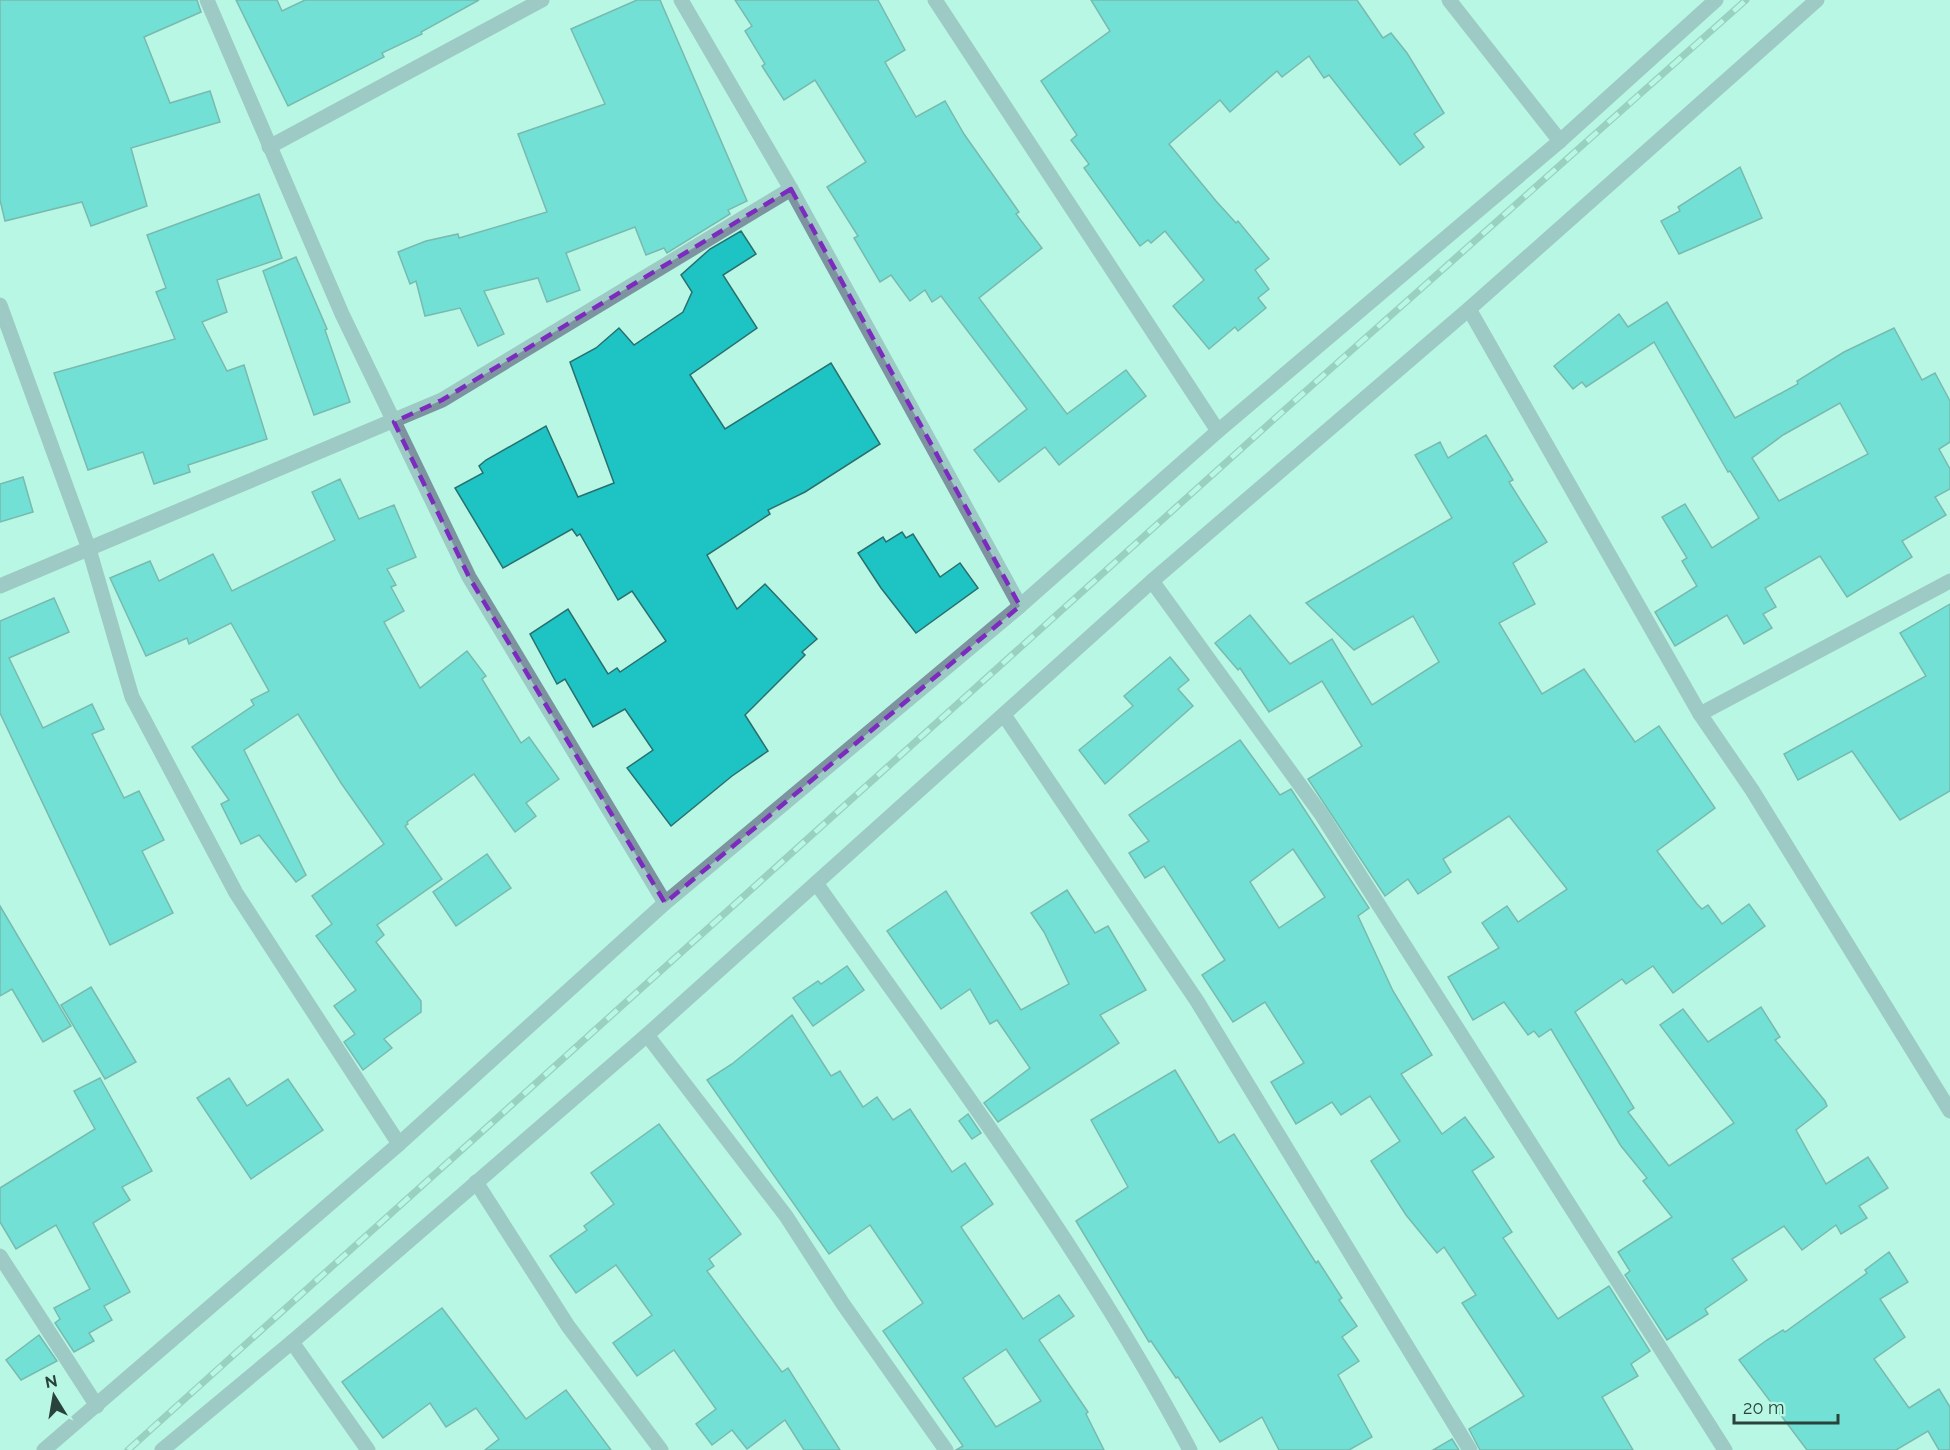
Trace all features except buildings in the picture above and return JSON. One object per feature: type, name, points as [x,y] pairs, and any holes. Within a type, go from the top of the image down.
[{"type":"street","points":[[207,0],[268,147],[342,314],[470,577],[665,903]]},
{"type":"street","points":[[268,147],[542,0]]},
{"type":"street","points":[[681,0],[791,189],[1020,606]]},
{"type":"street","points":[[935,0],[1218,431]]},
{"type":"street","points":[[1449,0],[1560,141]]},
{"type":"street","points":[[44,1450],[399,1144],[665,903],[1020,606],[1218,431],[1560,141],[1716,0]]},
{"type":"street","points":[[162,1450],[292,1342],[647,1035],[1152,581],[1469,309],[1817,0]]},
{"type":"street","points":[[0,586],[394,423],[442,400],[791,189]]},
{"type":"street","points":[[0,305],[89,549],[132,697],[236,893],[399,1144]]},
{"type":"street","points":[[1469,309],[1700,714],[1752,790],[1950,1112]]},
{"type":"street","points":[[1152,581],[1321,814],[1725,1450]]},
{"type":"street","points":[[1700,714],[1950,581]]},
{"type":"street","points":[[1004,715],[1197,1001],[1470,1450]]},
{"type":"street","points":[[816,883],[1025,1178],[1152,1379],[1190,1450]]},
{"type":"street","points":[[647,1035],[786,1216],[843,1304],[946,1450]]},
{"type":"street","points":[[476,1182],[568,1326],[661,1450]]},
{"type":"street","points":[[0,1256],[97,1406]]},
{"type":"street","points":[[292,1342],[368,1450]]},
{"type":"highlighted area","points":[[791,189],[1020,606],[665,903],[469,577],[394,422],[442,400]]},
{"type":"railway","points":[[128,1450],[1281,413],[1746,0]]}]
